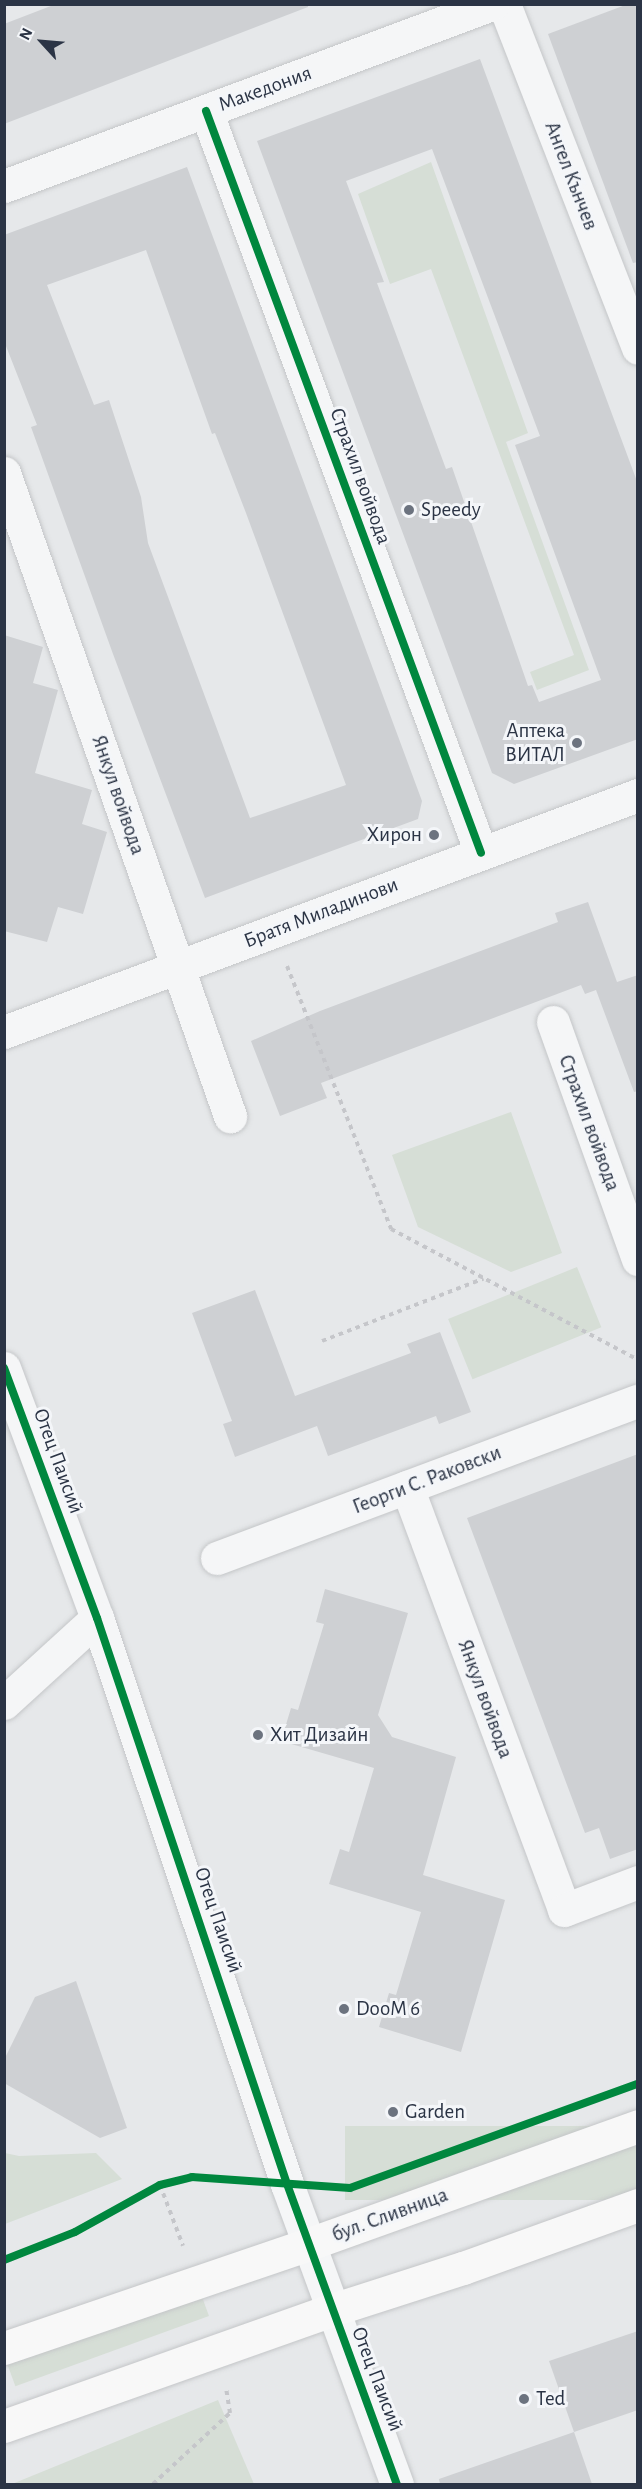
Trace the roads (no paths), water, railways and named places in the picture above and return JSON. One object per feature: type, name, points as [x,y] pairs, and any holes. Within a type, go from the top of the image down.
[{"type":"main road","name":"бул. Сливница","points":[[4,2348],[309,2244],[638,2126]]},
{"type":"main road","points":[[4,2426],[332,2310],[463,2268],[638,2205]]},
{"type":"street","name":"Македония","points":[[4,186],[492,4]]},
{"type":"street","name":"Ангел Кънчев","points":[[504,4],[638,348]]},
{"type":"street","name":"Страхил войвода","points":[[206,111],[481,853]]},
{"type":"street","name":"Янкул войвода","points":[[4,473],[230,1116]]},
{"type":"street","name":"Братя Миладинови","points":[[4,1032],[638,795]]},
{"type":"street","name":"Страхил войвода","points":[[553,1022],[638,1259]]},
{"type":"street","name":"Отец Паисий","points":[[4,1368],[97,1618],[309,2244],[397,2484]]},
{"type":"street","name":"Георги С. Раковски","points":[[217,1558],[638,1401]]},
{"type":"street","name":"Янкул войвода","points":[[407,1487],[564,1910],[638,1882]]},
{"type":"street","points":[[4,1703],[97,1618]]},
{"type":"place","name":"Speedy","points":[[409,510]]},
{"type":"place","name":"Аптека ВИТАЛ","points":[[577,743]]},
{"type":"place","name":"Хирон","points":[[434,835]]},
{"type":"place","name":"Хит Дизайн","points":[[258,1735]]},
{"type":"place","name":"DooM 6","points":[[344,2009]]},
{"type":"place","name":"Garden","points":[[393,2112]]},
{"type":"place","name":"Ted","points":[[524,2399]]}]
